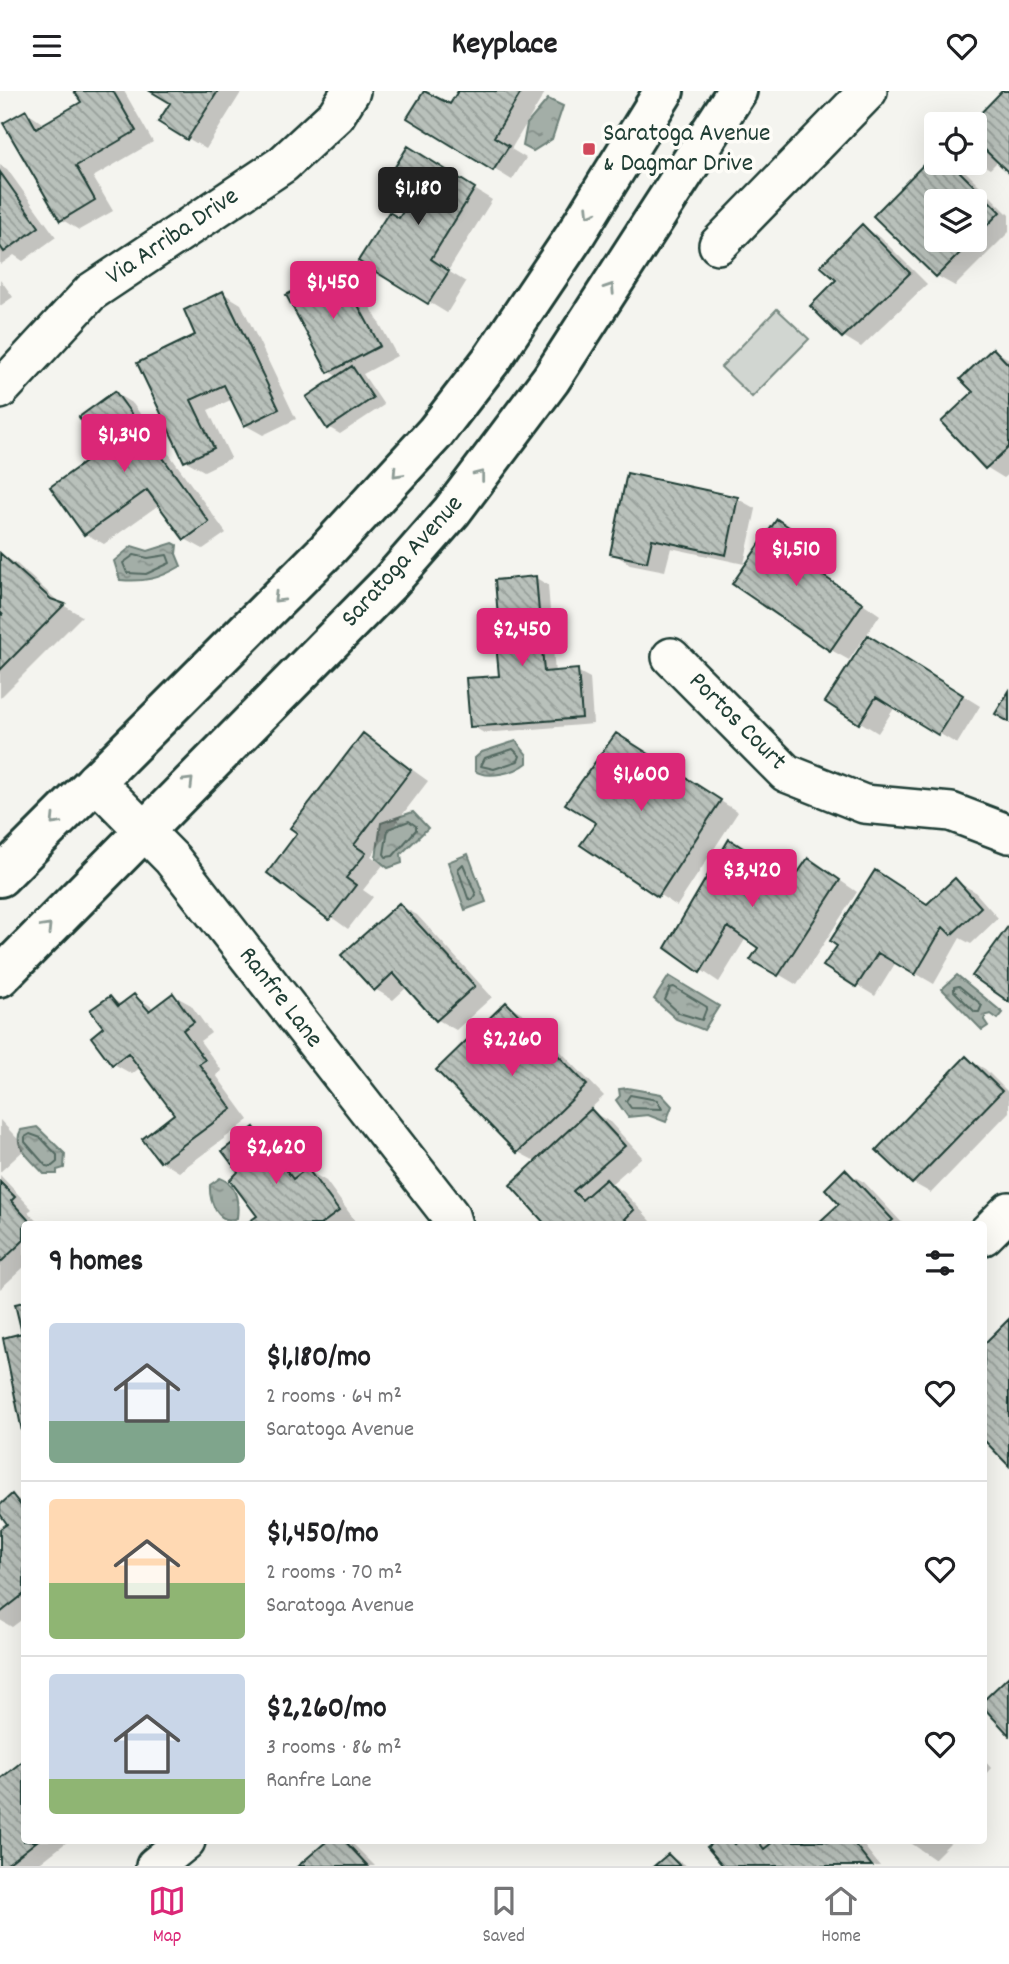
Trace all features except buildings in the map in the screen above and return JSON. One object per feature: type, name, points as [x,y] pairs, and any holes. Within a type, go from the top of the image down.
[{"type":"main road","points":[[0,877],[327,550],[435,433],[492,359],[530,303],[664,91]]},
{"type":"main road","name":"Saratoga Avenue","points":[[0,977],[141,831],[390,582],[453,511],[551,379],[737,91]]},
{"type":"street","name":"Via Arriba Drive","points":[[0,390],[91,292],[283,163],[336,115],[351,91]]},
{"type":"street","points":[[718,245],[869,91]]},
{"type":"street","name":"Portos Court","points":[[671,657],[786,773],[864,804],[951,812],[1009,834]]},
{"type":"street","name":"Ranfre Lane","points":[[95,781],[141,831],[172,859],[450,1215],[452,1221]]},
{"type":"street","points":[[987,1233],[1009,1211]]},
{"type":"street","points":[[155,1866],[182,1844]]},
{"type":"shaded area","points":[[777,309],[809,339],[752,397],[721,367]]},
{"type":"water","points":[[548,99],[563,106],[552,139],[533,151],[523,146],[527,124]]},
{"type":"water","points":[[173,543],[177,545],[176,554],[181,566],[152,579],[120,580],[114,561],[132,546],[148,551]]},
{"type":"water","points":[[516,741],[527,755],[527,763],[516,770],[501,774],[487,775],[475,771],[475,758],[482,752]]},
{"type":"water","points":[[413,812],[428,828],[401,854],[402,863],[388,868],[376,858],[381,823]]},
{"type":"water","points":[[468,854],[486,902],[465,910],[448,862]]},
{"type":"water","points":[[957,975],[1003,1013],[998,1019],[991,1014],[986,1015],[984,1020],[988,1026],[982,1030],[942,989]]},
{"type":"water","points":[[669,976],[719,1006],[704,1030],[676,1019],[654,999]]},
{"type":"water","points":[[619,1089],[661,1094],[672,1106],[666,1122],[648,1115],[628,1117],[616,1100],[620,1096]]},
{"type":"water","points":[[37,1127],[65,1154],[64,1168],[57,1170],[57,1174],[44,1174],[21,1148],[21,1130]]},
{"type":"water","points":[[220,1178],[230,1184],[236,1194],[237,1218],[225,1218],[213,1205],[210,1185]]},
{"type":"place","name":"Saratoga Avenue & Dagmar Drive","points":[[589,149]]}]
